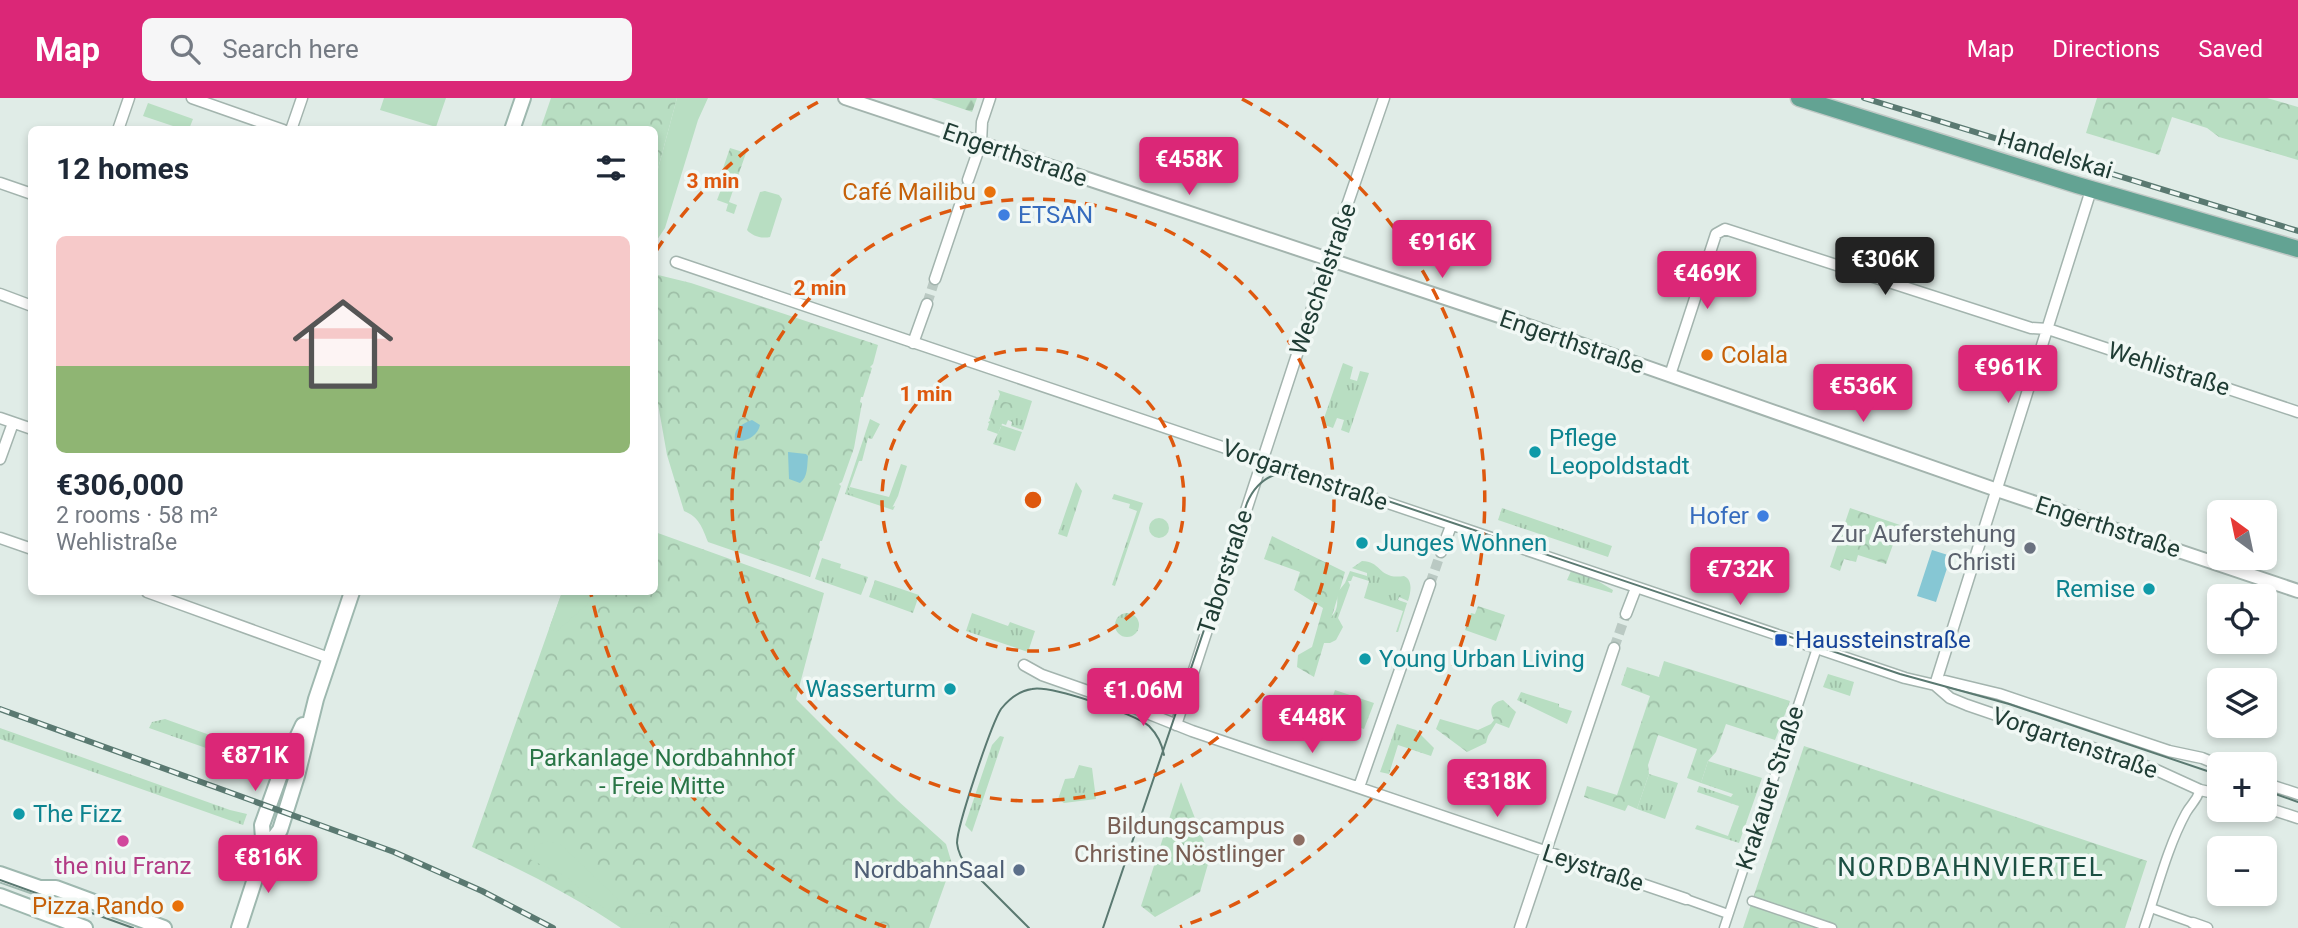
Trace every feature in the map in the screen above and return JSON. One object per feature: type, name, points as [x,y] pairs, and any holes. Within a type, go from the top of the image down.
[{"type":"main road","points":[[513,126],[523,98]]},
{"type":"main road","name":"Handelskai","points":[[1799,98],[2091,190],[2298,249]]},
{"type":"main road","points":[[239,928],[264,851],[280,830],[316,699],[351,595]]},
{"type":"main road","points":[[0,874],[40,888],[56,888],[164,928]]},
{"type":"main road","points":[[0,896],[85,928]]},
{"type":"street","points":[[119,126],[129,98]]},
{"type":"street","points":[[192,98],[272,126]]},
{"type":"street","points":[[292,126],[302,98]]},
{"type":"street","name":"Engerthstraße","points":[[845,98],[1670,375],[1997,490],[2298,590]]},
{"type":"street","points":[[968,180],[981,143],[982,122],[990,98]]},
{"type":"street","name":"Weschelstraße","points":[[1262,460],[1384,98]]},
{"type":"street","points":[[0,183],[28,193]]},
{"type":"street","points":[[1935,685],[2091,190]]},
{"type":"street","points":[[935,279],[960,205]]},
{"type":"street","name":"Wehlistraße","points":[[1670,375],[1716,234],[1725,229],[2031,328],[2048,328],[2298,411]]},
{"type":"street","name":"Vorgartenstraße","points":[[676,262],[1817,649],[1935,685],[1950,698],[1967,705],[2154,769],[2207,791]]},
{"type":"street","points":[[0,294],[28,304]]},
{"type":"street","points":[[913,343],[927,304]]},
{"type":"street","points":[[0,418],[28,428]]},
{"type":"street","points":[[0,459],[13,423]]},
{"type":"street","name":"Taborstraße","points":[[1176,725],[1262,460]]},
{"type":"street","points":[[1441,552],[1451,526]]},
{"type":"street","points":[[0,538],[28,548]]},
{"type":"street","points":[[1359,787],[1430,584]]},
{"type":"street","points":[[1626,614],[1636,588]]},
{"type":"street","points":[[155,595],[330,658]]},
{"type":"street","points":[[1520,928],[1614,648]]},
{"type":"street","name":"Krakauer Straße","points":[[1724,928],[1817,649]]},
{"type":"street","name":"Leystraße","points":[[1024,665],[1042,675],[1176,725],[1728,914]]},
{"type":"street","name":"Vorgartenstraße","points":[[1935,685],[1945,681],[1999,694],[2169,751],[2207,760]]},
{"type":"street","points":[[2277,787],[2298,794]]},
{"type":"street","points":[[2144,928],[2187,810],[2196,803],[2200,790]]},
{"type":"street","points":[[2277,811],[2298,818]]},
{"type":"street","points":[[1752,901],[1832,928]]},
{"type":"street","points":[[2151,908],[2207,928]]},
{"type":"green space","points":[[384,98],[446,98],[436,126],[380,110]]},
{"type":"green space","points":[[551,98],[677,98],[658,169],[658,126],[541,126]]},
{"type":"green space","points":[[677,98],[708,98],[698,120],[665,228],[658,238],[658,169]]},
{"type":"green space","points":[[931,98],[977,98],[972,112]]},
{"type":"green space","points":[[2097,98],[2267,98],[2298,107],[2298,160],[2219,137],[2207,128],[2172,117],[2159,155],[2086,133]]},
{"type":"green space","points":[[148,103],[193,119],[190,126],[173,126],[143,116]]},
{"type":"green space","points":[[730,148],[746,153],[729,202],[737,205],[734,214],[726,211],[728,204],[717,200],[722,187],[717,186]]},
{"type":"green space","points":[[760,192],[779,195],[782,199],[770,237],[764,238],[747,230]]},
{"type":"green space","points":[[658,275],[691,283],[878,345],[861,397],[854,448],[839,484],[841,486],[820,541],[810,577],[708,542],[697,519],[684,511],[667,455],[658,404]]},
{"type":"green space","points":[[1343,363],[1353,367],[1350,379],[1357,381],[1360,371],[1369,373],[1349,433],[1341,430],[1344,420],[1337,418],[1333,428],[1322,424]]},
{"type":"green space","points":[[998,390],[1032,401],[1023,430],[1011,426],[1012,422],[1008,420],[1006,425],[989,419],[995,400],[998,400],[1000,394]]},
{"type":"green space","points":[[997,400],[1019,405],[1015,419],[1005,416],[998,434],[987,430]]},
{"type":"green space","points":[[870,419],[880,424],[872,439],[868,438],[862,461],[859,461],[848,492],[895,506],[893,510],[845,494]]},
{"type":"green space","points":[[989,421],[1022,432],[1015,451],[993,444],[1001,427],[988,423]]},
{"type":"green space","points":[[901,464],[907,466],[892,508],[848,493],[850,487],[889,497]]},
{"type":"green space","points":[[1076,482],[1082,491],[1067,537],[1058,534]]},
{"type":"green space","points":[[1114,494],[1143,503],[1115,586],[1112,585],[1137,511],[1129,508],[1130,504],[1112,499]]},
{"type":"green space","points":[[1502,508],[1612,546],[1608,557],[1498,520]]},
{"type":"green space","points":[[1850,508],[1900,525],[1886,564],[1858,555],[1856,562],[1844,559],[1840,571],[1830,567]]},
{"type":"green space","points":[[1159,518],[1166,521],[1169,528],[1166,535],[1159,538],[1152,535],[1149,528],[1152,521]]},
{"type":"green space","name":"Parkanlage Nordbahnhof - Freie Mitte","points":[[658,533],[824,593],[796,699],[897,800],[946,844],[952,864],[929,928],[621,928],[548,884],[472,847],[561,595],[658,595]]},
{"type":"green space","points":[[1272,536],[1345,572],[1314,677],[1297,667],[1298,655],[1312,647],[1323,608],[1294,590],[1300,572],[1264,559]]},
{"type":"green space","points":[[822,558],[841,564],[840,568],[868,577],[861,595],[815,579]]},
{"type":"green space","points":[[1362,561],[1373,564],[1389,575],[1404,576],[1409,580],[1408,601],[1399,597],[1398,600],[1407,603],[1398,632],[1403,611],[1364,598],[1369,581],[1353,576],[1351,581],[1348,581],[1350,585],[1338,618],[1343,627],[1336,640],[1321,643],[1325,622],[1336,610],[1337,593],[1350,571],[1367,576],[1367,573],[1352,568]]},
{"type":"green space","points":[[1571,571],[1591,577],[1613,590],[1612,593],[1567,580]]},
{"type":"green space","points":[[875,580],[919,595],[913,613],[869,597]]},
{"type":"green space","points":[[561,595],[598,595],[556,632],[549,629]]},
{"type":"green space","points":[[1478,606],[1505,615],[1496,641],[1465,630],[1471,613],[1475,614]]},
{"type":"green space","points":[[972,613],[1008,626],[1010,622],[1035,631],[1028,652],[966,631]]},
{"type":"green space","points":[[1122,613],[1132,613],[1139,620],[1139,630],[1132,637],[1122,637],[1115,630],[1115,620]]},
{"type":"green space","points":[[1664,661],[1790,701],[1775,740],[1726,724],[1716,752],[1708,761],[1701,783],[1687,778],[1697,749],[1658,735],[1637,809],[1628,805],[1625,811],[1584,797],[1587,786],[1617,795],[1650,696],[1621,685],[1627,667],[1659,677]]},
{"type":"green space","points":[[1828,674],[1854,682],[1850,696],[1823,687]]},
{"type":"green space","points":[[1335,690],[1374,703],[1364,729],[1326,716]]},
{"type":"green space","points":[[1521,692],[1572,711],[1567,724],[1517,700]]},
{"type":"green space","points":[[1503,700],[1516,712],[1509,728],[1496,723],[1486,743],[1467,752],[1436,729],[1440,719],[1478,730],[1491,724],[1494,720],[1492,707]]},
{"type":"green space","points":[[165,719],[266,755],[263,768],[149,728],[152,722]]},
{"type":"green space","points":[[1397,724],[1416,730],[1434,748],[1431,756],[1398,745],[1389,774],[1380,772]]},
{"type":"green space","points":[[0,728],[247,814],[243,825],[0,739]]},
{"type":"green space","points":[[1000,736],[1004,737],[972,832],[965,825],[992,745]]},
{"type":"green space","points":[[1804,746],[2147,861],[2125,928],[1743,928]]},
{"type":"green space","points":[[1708,761],[1762,778],[1739,843],[1695,829],[1697,825],[1728,836],[1739,806],[1697,792],[1699,786],[1731,797],[1733,794],[1701,783]]},
{"type":"green space","points":[[1079,765],[1092,768],[1096,799],[1064,803],[1058,799],[1065,779],[1074,778]]},
{"type":"green space","points":[[1649,774],[1678,783],[1665,819],[1637,809]]},
{"type":"green space","points":[[1181,782],[1210,857],[1200,892],[1155,917],[1141,906]]},
{"type":"green space","points":[[548,841],[560,844],[618,899],[608,911],[581,892],[566,876],[531,860],[534,846]]},
{"type":"green space","points":[[637,913],[673,917],[669,928],[629,928]]},
{"type":"water","points":[[752,420],[760,425],[757,432],[747,439],[735,440],[737,429]]},
{"type":"water","points":[[788,452],[808,456],[806,474],[800,483],[789,479]]},
{"type":"water","points":[[1932,550],[1951,556],[1936,602],[1917,596]]},
{"type":"tunnel","points":[[960,205],[968,180]]},
{"type":"tunnel","points":[[927,304],[935,279]]},
{"type":"tunnel","points":[[1430,584],[1441,552]]},
{"type":"tunnel","points":[[1614,648],[1626,614]]},
{"type":"tram line","points":[[1103,928],[1247,503],[1258,486],[1273,475],[1282,473],[1311,475],[1900,674],[2009,704],[2207,771]]},
{"type":"tram line","points":[[1029,928],[968,867],[957,843],[975,776],[1001,709],[1015,696],[1032,689],[1074,696],[1128,715],[1149,726],[1159,739],[1164,755]]},
{"type":"tram line","points":[[2277,795],[2298,802]]},
{"type":"tram line","points":[[0,880],[133,928]]},
{"type":"railway","points":[[1864,98],[2298,231]]},
{"type":"railway","points":[[0,709],[394,852],[482,891],[553,928]]},
{"type":"place","name":"Café Mailibu","points":[[990,192]]},
{"type":"place","name":"ETSAN","points":[[1004,215]]},
{"type":"place","name":"Colala","points":[[1707,355]]},
{"type":"place","name":"Pflege Leopoldstadt","points":[[1535,452]]},
{"type":"place","name":"Hofer","points":[[1763,516]]},
{"type":"place","name":"Junges Wohnen","points":[[1362,543]]},
{"type":"place","name":"Zur Auferstehung Christi","points":[[2030,548]]},
{"type":"place","name":"Remise","points":[[2149,589]]},
{"type":"place","name":"Haussteinstraße","points":[[1781,640]]},
{"type":"place","name":"Young Urban Living","points":[[1365,659]]},
{"type":"place","name":"Wasserturm","points":[[950,689]]},
{"type":"place","name":"The Fizz","points":[[19,814]]},
{"type":"place","name":"Bildungscampus Christine Nöstlinger","points":[[1299,840]]},
{"type":"place","name":"the niu Franz","points":[[123,841]]},
{"type":"place","name":"NordbahnSaal","points":[[1019,870]]},
{"type":"place","name":"Pizza Rando","points":[[178,906]]},
{"type":"district","name":"NORDBAHNVIERTEL","points":[[1971,867]]}]
